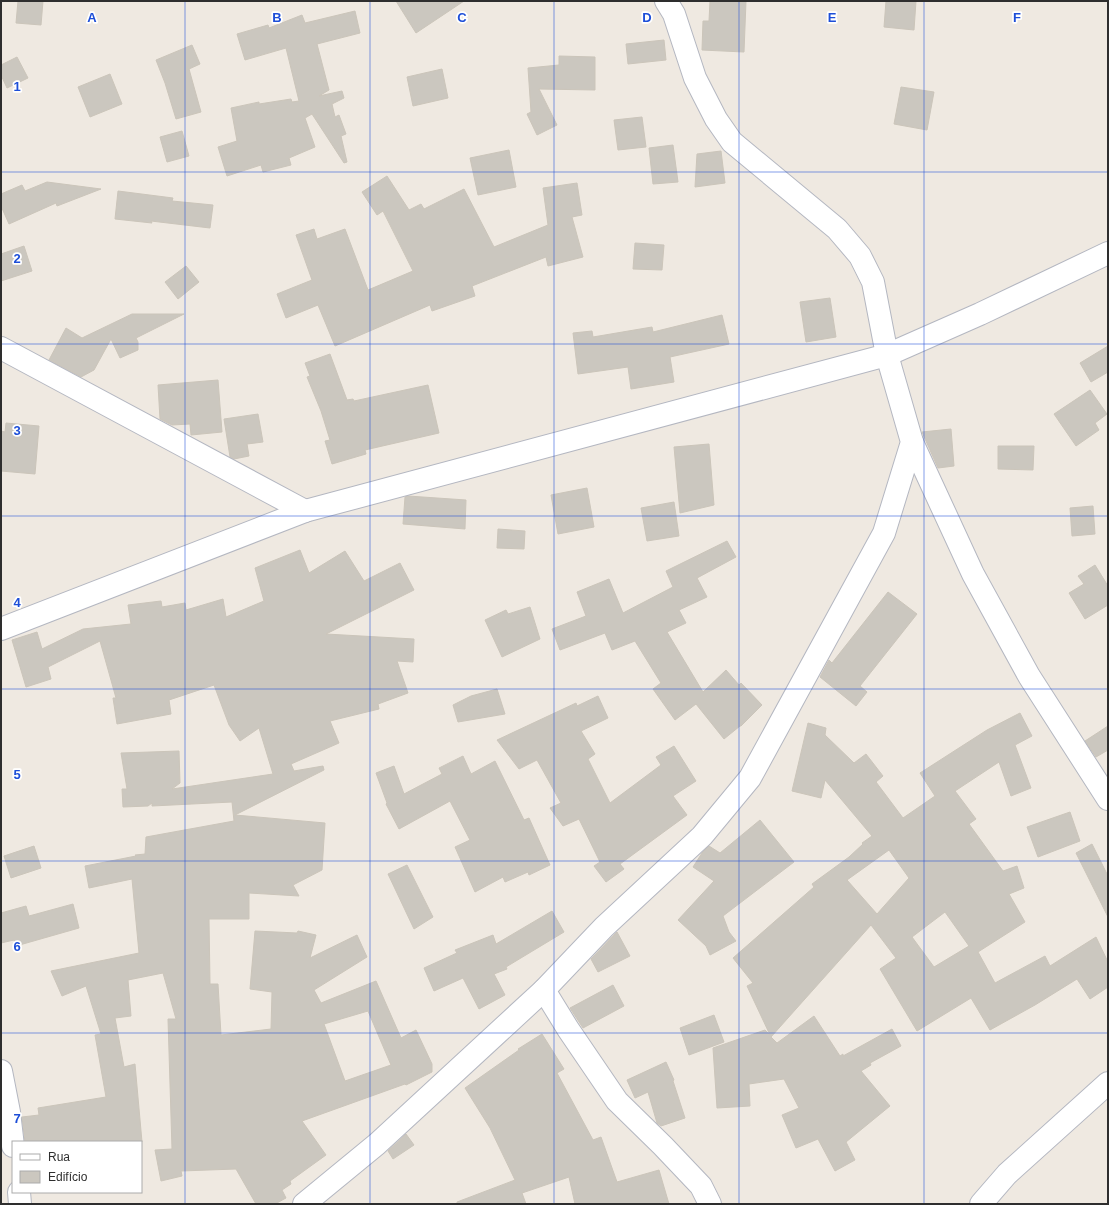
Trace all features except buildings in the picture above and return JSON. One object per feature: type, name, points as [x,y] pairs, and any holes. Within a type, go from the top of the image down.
[{"type":"street","points":[[666,1],[674,14],[695,78],[716,119],[732,142],[837,229],[860,256],[873,282],[887,355],[912,442],[974,574],[1029,676],[1108,799]]},
{"type":"street","points":[[1,629],[305,511],[887,355],[980,314],[1108,252]]},
{"type":"street","points":[[1,348],[305,511]]},
{"type":"street","points":[[304,1204],[377,1144],[544,990],[604,927],[702,836],[750,778],[884,533],[912,442]]},
{"type":"street","points":[[544,990],[568,1029],[617,1101],[701,1186],[710,1204]]},
{"type":"street","points":[[1,1071],[9,1112],[12,1141]]},
{"type":"street","points":[[981,1204],[1007,1174],[1108,1083]]},
{"type":"street","points":[[18,1193],[20,1204]]}]
